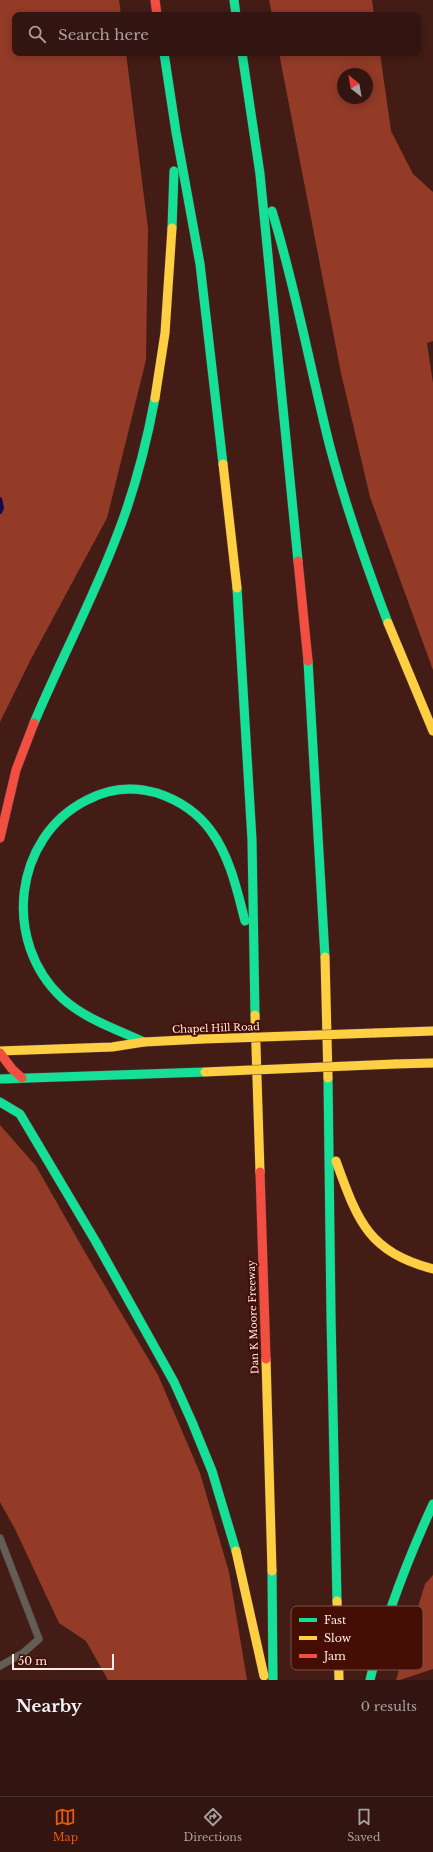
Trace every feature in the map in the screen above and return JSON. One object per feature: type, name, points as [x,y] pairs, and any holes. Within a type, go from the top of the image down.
[{"type":"main road","points":[[155,0],[157,12]]},
{"type":"main road","points":[[234,0],[236,12]]},
{"type":"main road","points":[[164,56],[176,132],[200,264],[236,573],[252,840],[254,953]]},
{"type":"main road","points":[[242,56],[260,174],[308,664],[325,948],[330,1147],[331,1316],[338,1606]]},
{"type":"main road","points":[[0,838],[14,776],[31,730],[102,572],[117,534],[137,474],[151,418],[161,361],[167,312],[176,132]]},
{"type":"main road","points":[[260,174],[286,251],[317,397],[347,505],[388,625],[433,731]]},
{"type":"main road","points":[[144,1042],[86,1015],[72,1006],[62,998],[46,979],[32,954],[24,925],[22,898],[24,884],[40,843],[52,826],[66,812],[88,798],[112,790],[126,788],[149,790],[162,794],[174,799],[195,813],[211,831],[224,853],[235,884],[254,953]]},
{"type":"main road","name":"Dan K Moore Freeway","points":[[254,953],[273,1598],[273,1680]]},
{"type":"main road","name":"Chapel Hill Road","points":[[0,1052],[112,1047],[144,1042],[203,1039],[433,1031]]},
{"type":"main road","points":[[0,1052],[12,1069],[22,1078]]},
{"type":"main road","points":[[0,1079],[433,1063]]},
{"type":"main road","points":[[0,1102],[20,1114],[98,1244],[156,1345],[184,1402],[216,1481],[234,1542],[265,1680]]},
{"type":"main road","points":[[330,1147],[355,1211],[375,1240],[398,1258],[433,1269]]},
{"type":"main road","points":[[390,1606],[433,1504]]},
{"type":"main road","points":[[340,1670],[340,1680]]},
{"type":"main road","points":[[370,1680],[372,1670]]},
{"type":"lane","points":[[0,1538],[38,1639],[23,1653],[0,1666]]},
{"type":"shaded area","points":[[0,0],[119,0],[121,12],[12,12],[12,56],[126,56],[148,229],[146,360],[107,518],[31,659],[0,722]]},
{"type":"shaded area","points":[[269,0],[372,0],[374,12],[271,12]]},
{"type":"shaded area","points":[[280,56],[380,56],[391,131],[413,174],[433,192],[433,341],[427,343],[433,383],[433,670],[370,497],[341,373]]},
{"type":"shaded area","points":[[0,1125],[36,1166],[158,1375],[200,1473],[229,1572],[247,1680],[108,1680],[86,1641],[59,1623],[15,1529],[0,1502]]},
{"type":"shaded area","points":[[433,1575],[433,1669],[396,1680],[399,1670],[423,1670],[423,1606],[418,1606],[425,1584]]},
{"type":"waterway","points":[[0,499],[2,508],[0,512]]},
{"type":"traffic: fast","points":[[234,0],[236,12]]},
{"type":"traffic: fast","points":[[164,56],[176,132],[200,264],[223,464]]},
{"type":"traffic: fast","points":[[242,56],[260,174],[298,561]]},
{"type":"traffic: fast","points":[[172,228],[174,171]]},
{"type":"traffic: fast","points":[[272,211],[281,240],[336,469],[357,536],[388,623]]},
{"type":"traffic: fast","points":[[34,723],[97,585],[122,521],[139,469],[155,398]]},
{"type":"traffic: fast","points":[[237,588],[252,840],[255,1015]]},
{"type":"traffic: fast","points":[[308,661],[325,957]]},
{"type":"traffic: fast","points":[[144,1042],[91,1018],[62,998],[43,975],[30,949],[24,920],[24,892],[31,864],[43,839],[62,817],[95,796],[121,789],[139,789],[165,796],[180,803],[200,818],[218,841],[232,874],[245,921]]},
{"type":"traffic: fast","points":[[0,1079],[205,1072]]},
{"type":"traffic: fast","points":[[328,1078],[337,1601]]},
{"type":"traffic: fast","points":[[0,1102],[20,1114],[96,1242],[174,1382],[212,1471],[236,1551]]},
{"type":"traffic: fast","points":[[391,1606],[414,1547],[433,1504]]},
{"type":"traffic: fast","points":[[272,1571],[273,1680]]},
{"type":"traffic: fast","points":[[370,1680],[373,1670]]},
{"type":"traffic: slow","points":[[155,398],[165,333],[172,228]]},
{"type":"traffic: slow","points":[[223,464],[237,588]]},
{"type":"traffic: slow","points":[[388,623],[433,731]]},
{"type":"traffic: slow","points":[[325,957],[328,1078]]},
{"type":"traffic: slow","points":[[255,1015],[260,1172]]},
{"type":"traffic: slow","points":[[375,1033],[433,1031]]},
{"type":"traffic: slow","points":[[203,1039],[375,1033]]},
{"type":"traffic: slow","points":[[0,1051],[112,1047],[144,1042],[203,1039]]},
{"type":"traffic: slow","points":[[395,1064],[433,1063]]},
{"type":"traffic: slow","points":[[205,1072],[395,1064]]},
{"type":"traffic: slow","points":[[336,1161],[351,1201],[368,1231],[379,1243],[393,1253],[411,1262],[433,1269]]},
{"type":"traffic: slow","points":[[266,1359],[272,1571]]},
{"type":"traffic: slow","points":[[236,1551],[264,1676]]},
{"type":"traffic: slow","points":[[337,1601],[337,1606]]},
{"type":"traffic: slow","points":[[339,1670],[339,1680]]},
{"type":"traffic: jam","points":[[155,0],[157,12]]},
{"type":"traffic: jam","points":[[298,561],[308,661]]},
{"type":"traffic: jam","points":[[0,838],[16,770],[34,723]]},
{"type":"traffic: jam","points":[[0,1053],[12,1069],[22,1078]]},
{"type":"traffic: jam","points":[[260,1172],[266,1359]]}]
